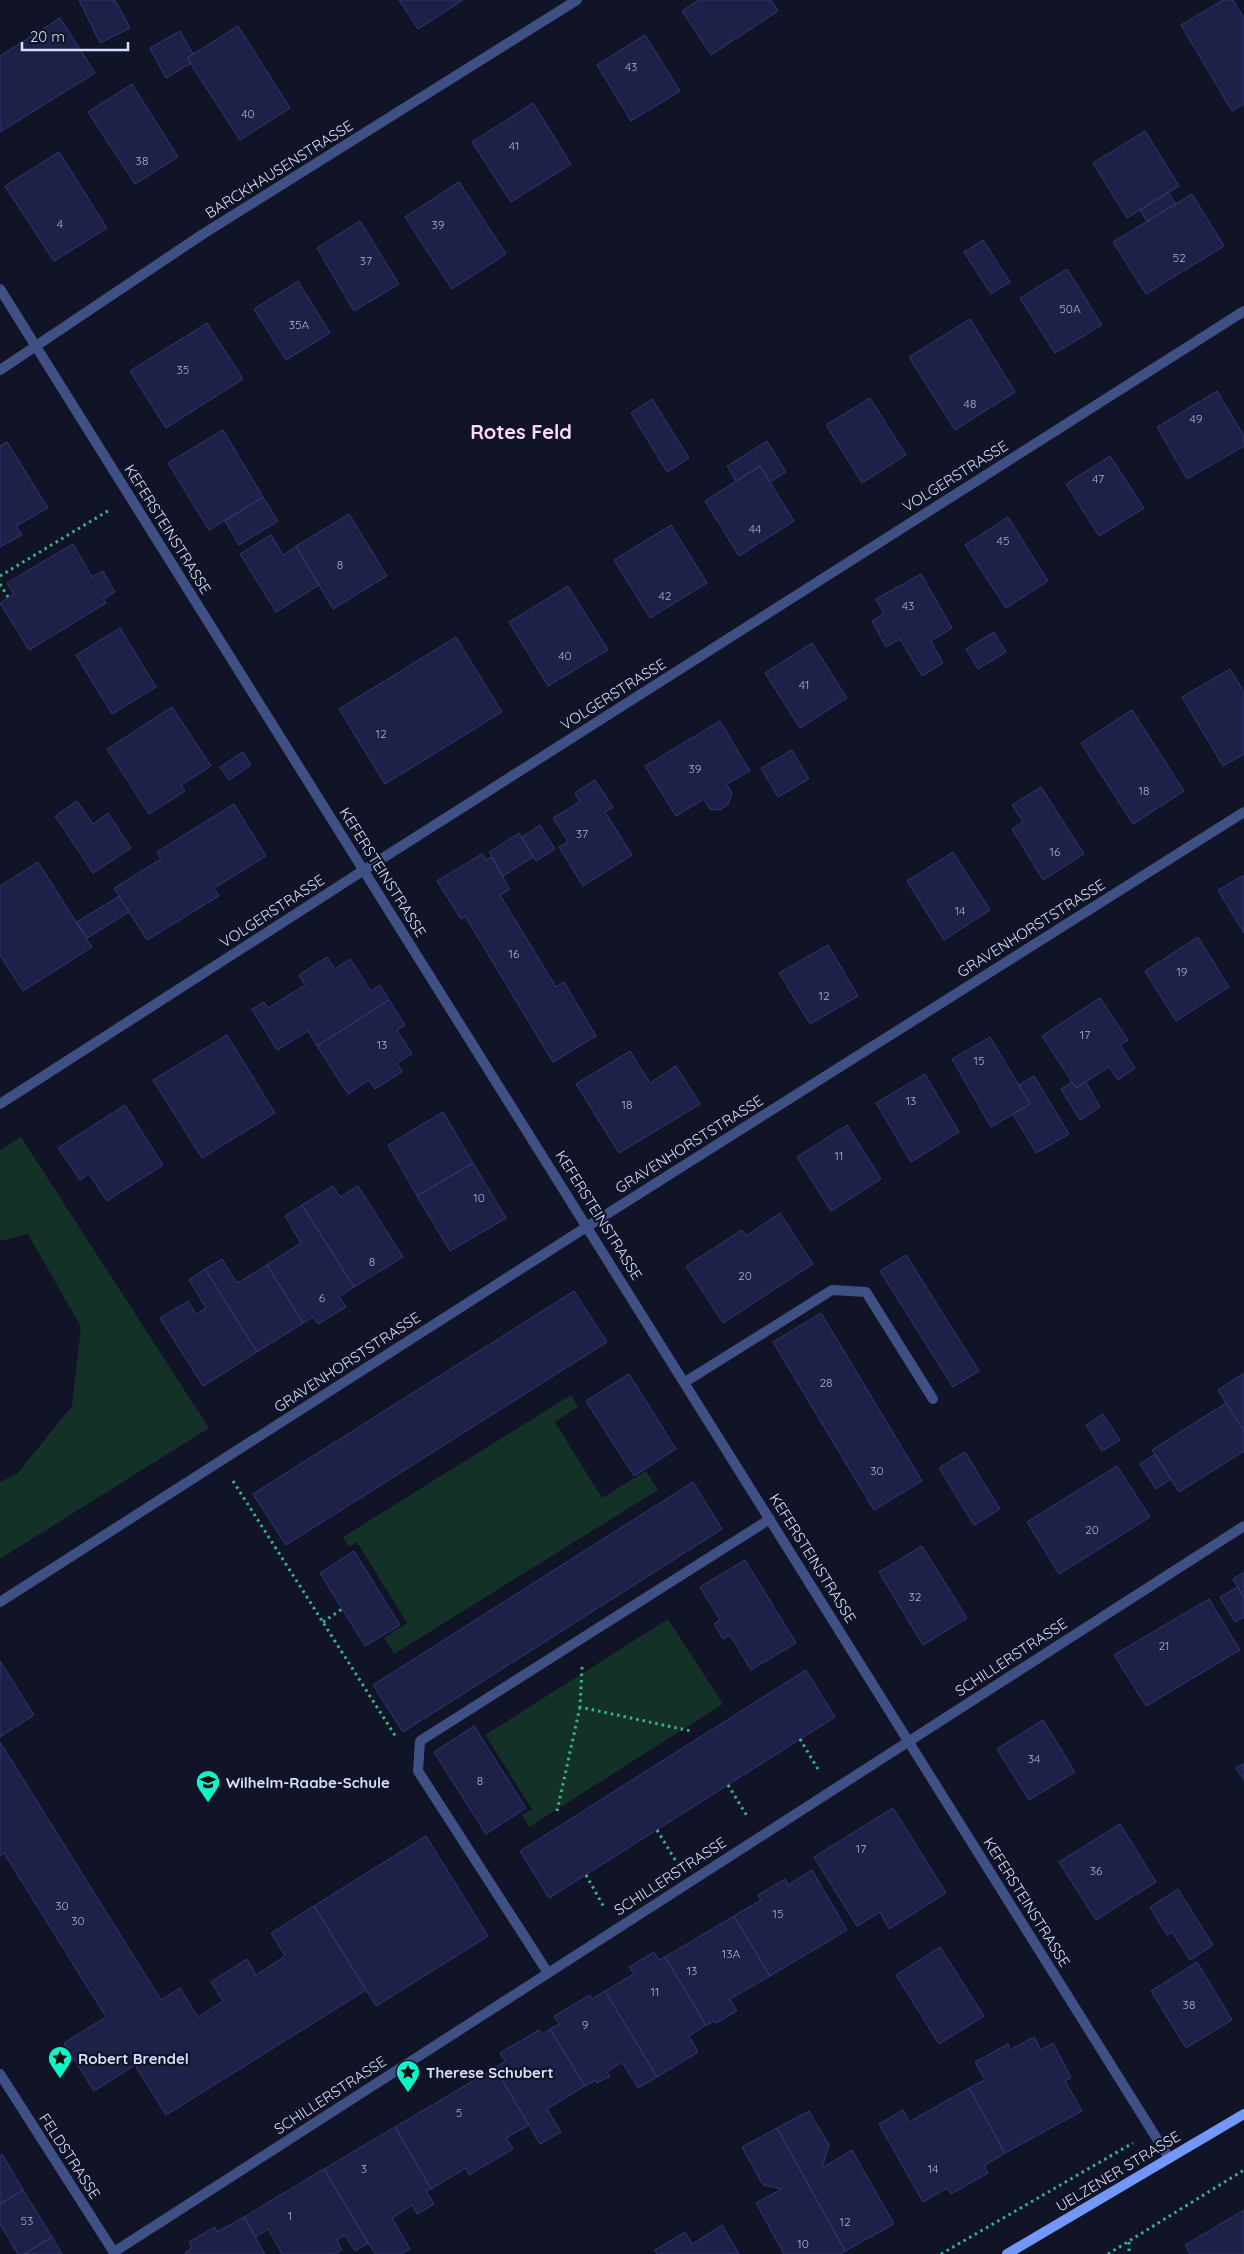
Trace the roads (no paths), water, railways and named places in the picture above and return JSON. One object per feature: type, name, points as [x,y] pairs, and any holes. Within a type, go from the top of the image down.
[{"type":"street","name":"BARCKHAUSENSTRASSE","points":[[0,370],[203,234],[577,0]]},
{"type":"street","name":"KEFERSTEINSTRASSE","points":[[0,289],[588,1226],[1169,2158]]},
{"type":"street","name":"VOLGERSTRASSE","points":[[0,1104],[364,870],[1244,311]]},
{"type":"street","name":"GRAVENHORSTSTRASSE","points":[[0,1602],[588,1226],[1244,812]]},
{"type":"street","points":[[685,1382],[832,1290],[866,1292],[934,1399]]},
{"type":"street","points":[[548,1973],[418,1771],[420,1741],[770,1519]]},
{"type":"street","name":"SCHILLERSTRASSE","points":[[114,2253],[1244,1526]]},
{"type":"street","name":"FELDSTRASSE","points":[[0,2074],[114,2253]]},
{"type":"street","name":"UELZENER STRASSE","points":[[1007,2254],[1244,2114]]},
{"type":"place","name":"Wilhelm-Raabe-Schule","points":[[208,1803]]},
{"type":"place","name":"Robert Brendel","points":[[60,2079]]},
{"type":"place","name":"Therese Schubert","points":[[408,2093]]},
{"type":"district","name":"Rotes Feld","points":[[521,431]]}]
